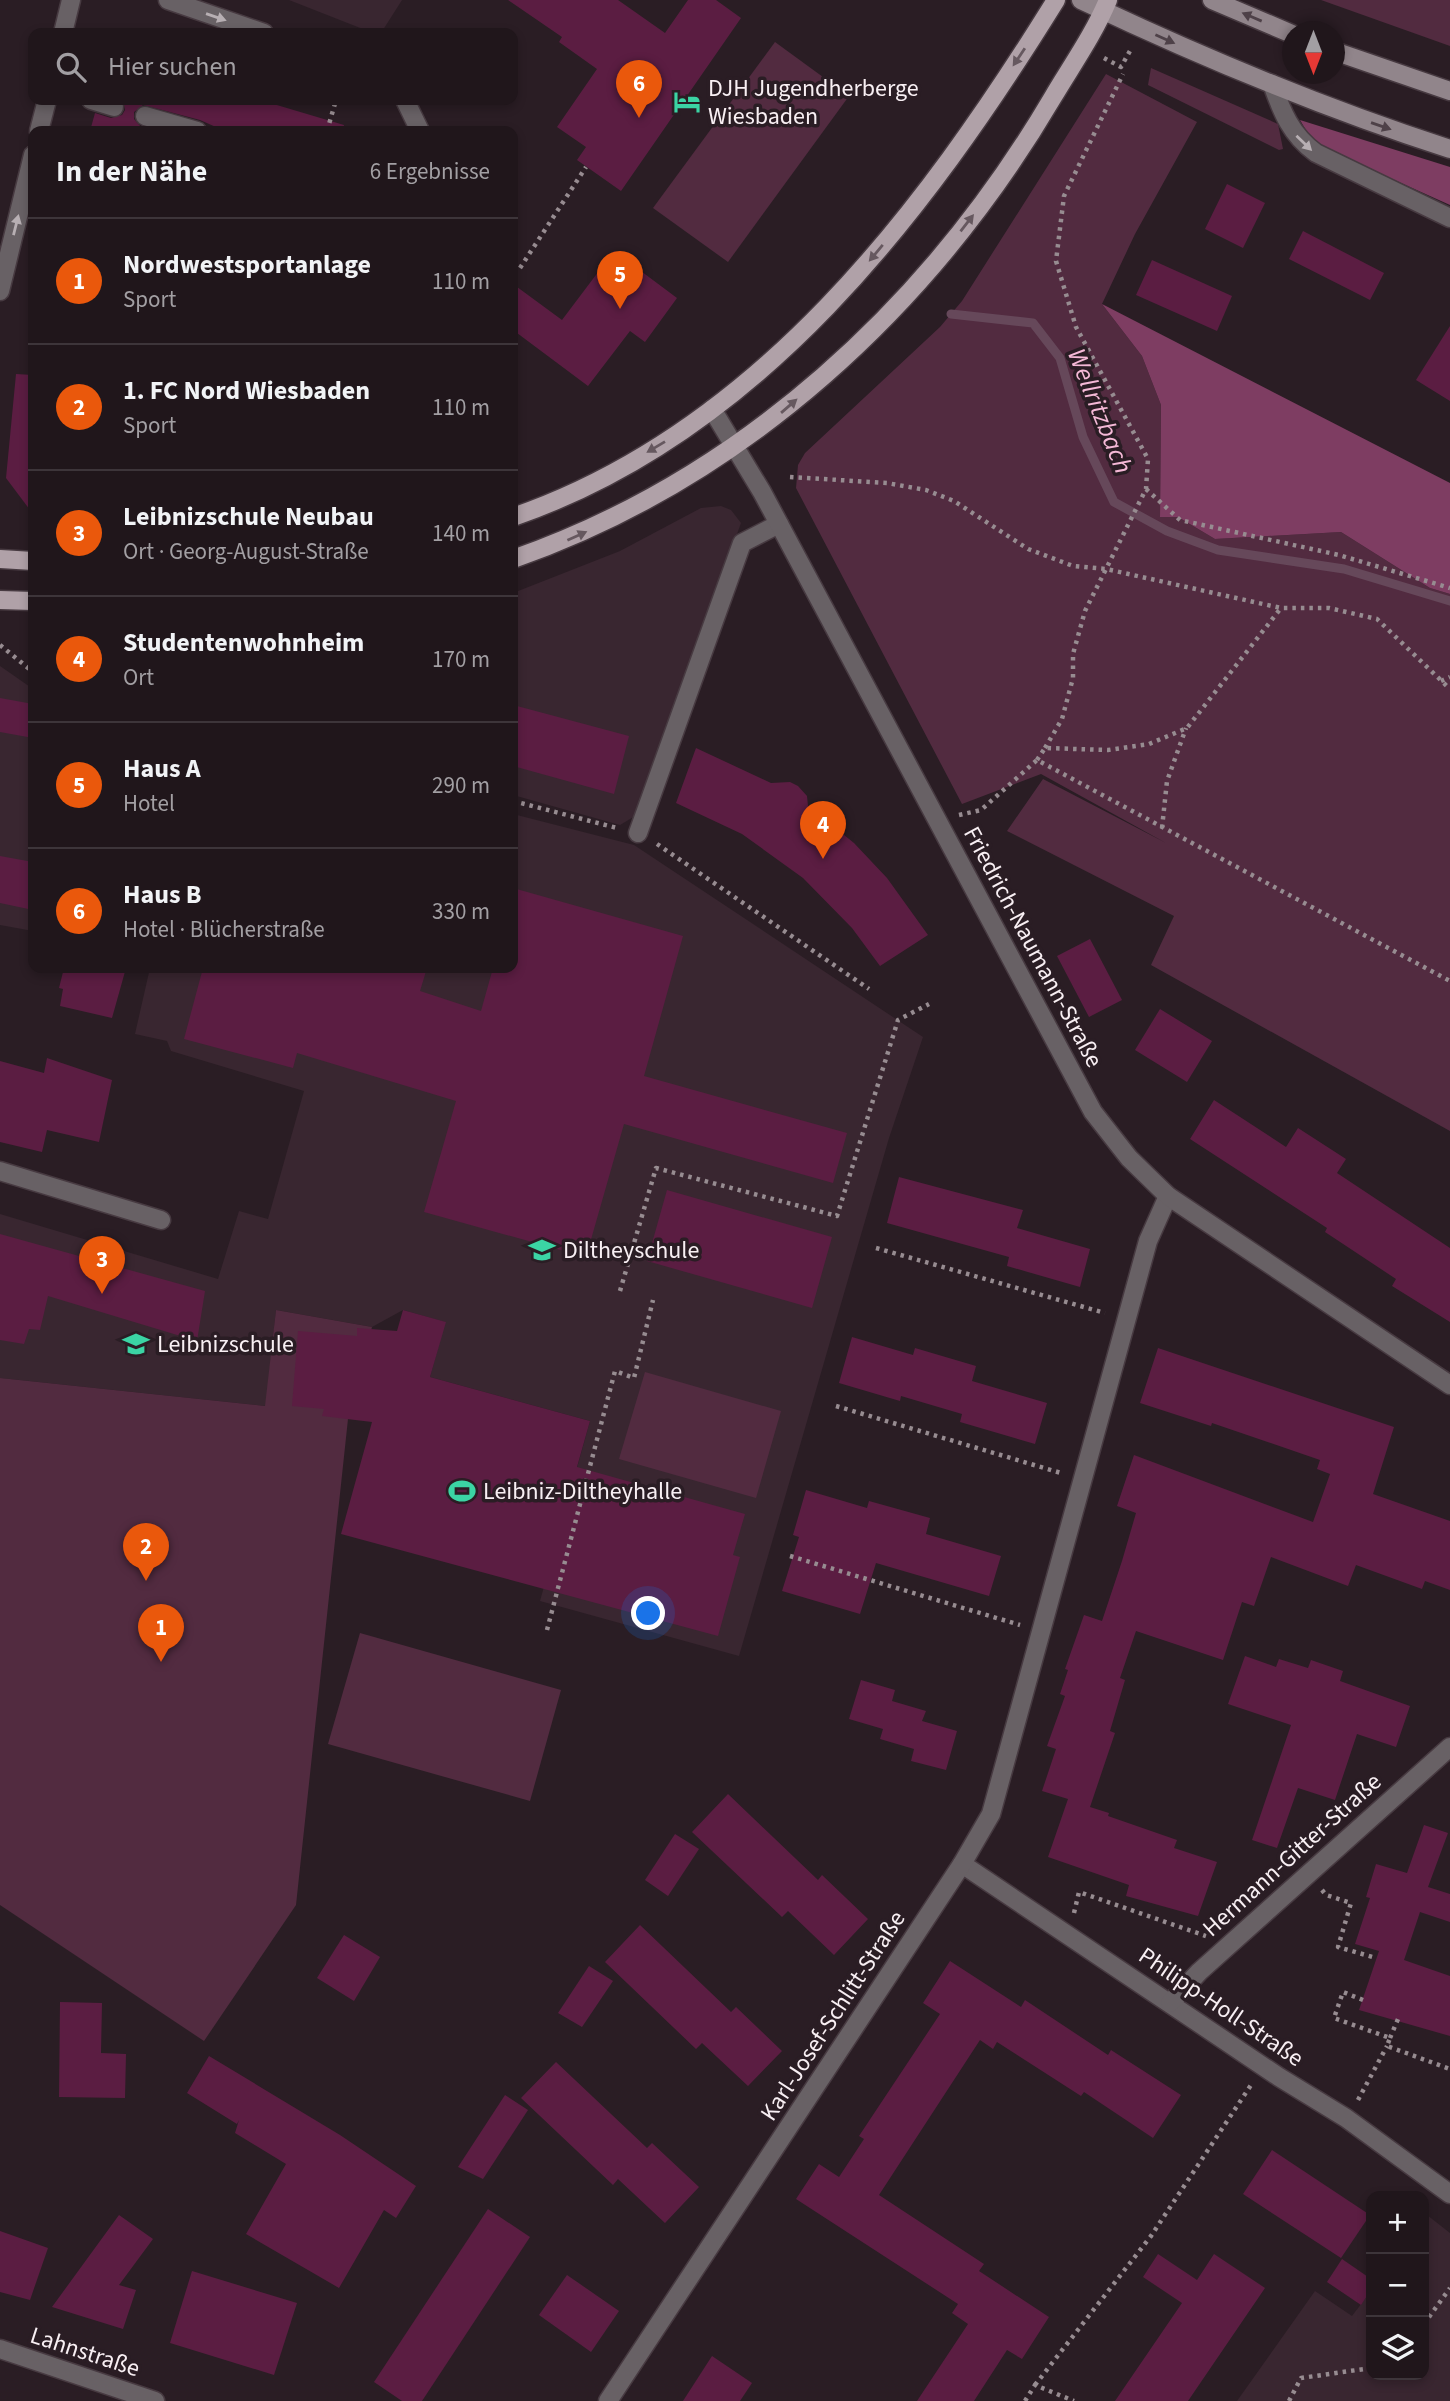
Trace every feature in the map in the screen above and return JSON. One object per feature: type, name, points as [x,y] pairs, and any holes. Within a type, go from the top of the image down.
[{"type":"main road","points":[[518,515],[546,505],[617,470],[712,409],[775,358],[840,295],[911,211],[976,122],[1056,0]]},
{"type":"main road","points":[[1081,0],[1106,5],[1322,105],[1450,149]]},
{"type":"main road","points":[[1212,0],[1282,29]]},
{"type":"main road","points":[[518,557],[570,539],[615,518],[735,447],[815,384],[925,277],[1030,136],[1106,5]]},
{"type":"main road","points":[[1345,54],[1450,91]]},
{"type":"main road","points":[[0,559],[28,561]]},
{"type":"main road","points":[[0,600],[28,601]]},
{"type":"street","points":[[64,28],[71,0]]},
{"type":"street","points":[[168,0],[249,28]]},
{"type":"street","points":[[1272,84],[1286,121],[1308,148],[1450,218]]},
{"type":"street","points":[[40,126],[46,105]]},
{"type":"street","points":[[107,105],[114,107]]},
{"type":"street","points":[[407,105],[418,126]]},
{"type":"street","points":[[145,116],[180,126]]},
{"type":"street","points":[[0,291],[28,176]]},
{"type":"street","name":"Friedrich-Naumann-Straße","points":[[712,409],[779,524],[1093,1112],[1129,1158],[1168,1196],[1450,1385]]},
{"type":"street","points":[[638,833],[743,543],[779,524]]},
{"type":"street","points":[[0,1171],[161,1220]]},
{"type":"street","name":"Karl-Josef-Schlitt-Straße","points":[[608,2401],[962,1864],[991,1814],[1148,1241],[1168,1196]]},
{"type":"street","name":"Hermann-Gitter-Straße","points":[[1170,2003],[1230,1944],[1450,1746]]},
{"type":"street","name":"Philipp-Holl-Straße","points":[[962,1864],[1346,2118],[1450,2194]]},
{"type":"street","name":"Lahnstraße","points":[[0,2349],[155,2401]]},
{"type":"path","points":[[1103,58],[1121,67],[1133,45]]},
{"type":"path","points":[[938,820],[981,810],[1037,760],[1045,748],[1062,719],[1073,678],[1073,654],[1085,611],[1146,489],[1148,459],[1076,327],[1056,261],[1064,196],[1124,74]]},
{"type":"path","points":[[328,126],[335,105]]},
{"type":"path","points":[[520,268],[586,167]]},
{"type":"path","points":[[790,477],[887,483],[926,490],[954,501],[1028,549],[1073,566],[1106,569],[1281,608],[1329,608],[1377,619],[1450,689]]},
{"type":"path","points":[[1146,489],[1180,520],[1339,555],[1450,588]]},
{"type":"path","points":[[1162,829],[1167,781],[1187,728],[1281,608]]},
{"type":"path","points":[[0,645],[28,668]]},
{"type":"path","points":[[1441,681],[1450,677]]},
{"type":"path","points":[[1045,748],[1108,750],[1149,744],[1187,728]]},
{"type":"path","points":[[1037,760],[1450,981]]},
{"type":"path","points":[[518,802],[638,833],[869,989]]},
{"type":"path","points":[[620,1291],[656,1168],[837,1216],[898,1020],[929,1004]]},
{"type":"path","points":[[876,1248],[1126,1319]]},
{"type":"path","points":[[547,1630],[615,1371],[634,1378],[653,1300]]},
{"type":"path","points":[[835,1406],[1082,1479]]},
{"type":"path","points":[[790,1556],[1041,1632]]},
{"type":"path","points":[[1068,1935],[1079,1892],[1230,1944]]},
{"type":"path","points":[[1326,1895],[1351,1903],[1338,1947],[1376,1958]]},
{"type":"path","points":[[1363,2000],[1343,1992],[1334,2018],[1390,2038]]},
{"type":"path","points":[[1374,2073],[1398,2019]]},
{"type":"path","points":[[1387,2046],[1450,2069]]},
{"type":"path","points":[[1026,2401],[1035,2385],[1151,2236],[1264,2066]]},
{"type":"path","points":[[1429,2317],[1450,2288]]},
{"type":"path","points":[[1289,2401],[1301,2378],[1366,2369]]},
{"type":"path","points":[[1035,2385],[1074,2401]]},
{"type":"shaded area","points":[[289,0],[402,0],[384,28],[360,28]]},
{"type":"shaded area","points":[[1321,0],[1450,0],[1450,46]]},
{"type":"shaded area","points":[[775,42],[849,96],[728,262],[653,208]]},
{"type":"shaded area","points":[[1151,68],[1278,124],[1283,149],[1279,150],[1148,85]]},
{"type":"shaded area","points":[[1106,74],[1197,122],[1135,234],[1102,304],[1142,356],[1161,405],[1160,516],[1178,517],[1215,539],[1341,532],[1430,588],[1450,594],[1450,1131],[1151,965],[1174,916],[1007,831],[1043,779],[1166,843],[1041,774],[962,804],[796,488],[798,465],[805,453],[940,327],[962,301]]},
{"type":"shaded area","points":[[1300,120],[1450,167],[1450,205],[1314,144]]},
{"type":"shaded area","points":[[1102,304],[1450,483],[1450,594],[1430,588],[1341,532],[1215,539],[1178,517],[1160,517],[1161,405],[1142,356]]},
{"type":"shaded area","points":[[721,506],[731,510],[741,523],[635,816],[620,825],[518,796],[518,591],[620,551],[701,508]]},
{"type":"shaded area","points":[[0,666],[28,686],[28,930],[0,925]]},
{"type":"shaded area","name":"Diltheyschule","points":[[518,815],[634,845],[923,1037],[889,1138],[739,1656],[540,1601],[590,1421],[430,1377],[445,1322],[403,1310],[372,1327],[276,1310],[266,1406],[0,1378],[0,1214],[218,1279],[239,1211],[268,1219],[304,1091],[171,1051],[167,1041],[135,1034],[149,973],[518,973]]},
{"type":"shaded area","points":[[276,1310],[372,1327],[348,1419],[296,1905],[204,2041],[0,1905],[0,1378],[265,1406]]},
{"type":"shaded area","points":[[645,1372],[781,1411],[756,1498],[619,1459]]},
{"type":"shaded area","points":[[360,1633],[561,1690],[530,1801],[328,1744]]},
{"type":"shaded area","points":[[1429,2217],[1450,2233],[1450,2401],[1237,2401],[1315,2291],[1352,2316],[1366,2298],[1366,2380],[1429,2380]]},
{"type":"building","points":[[508,0],[618,0],[665,33],[688,0],[716,0],[741,18],[621,191],[577,160],[586,147],[557,127],[597,69],[559,42],[562,37]]},
{"type":"building","points":[[124,105],[143,105],[134,112],[134,119],[140,126],[91,126],[95,113],[111,118],[122,115]]},
{"type":"building","points":[[143,105],[277,105],[344,125],[214,126]]},
{"type":"building","points":[[1227,184],[1265,203],[1243,248],[1205,229]]},
{"type":"building","points":[[1303,231],[1384,273],[1370,300],[1289,259]]},
{"type":"building","points":[[614,251],[677,298],[645,342],[630,331],[588,386],[518,334],[518,288],[562,320]]},
{"type":"building","points":[[1152,260],[1232,296],[1217,331],[1136,295]]},
{"type":"building","points":[[1450,326],[1450,401],[1416,380]]},
{"type":"building","points":[[16,374],[28,375],[28,507],[6,478]]},
{"type":"building","points":[[0,698],[28,703],[28,737],[0,732]]},
{"type":"building","points":[[518,706],[629,736],[614,794],[518,767]]},
{"type":"building","points":[[696,748],[771,783],[790,782],[798,786],[807,796],[808,806],[854,843],[887,878],[928,935],[880,966],[852,928],[803,878],[742,834],[676,803]]},
{"type":"building","points":[[0,856],[28,861],[28,909],[0,903]]},
{"type":"building","points":[[518,889],[683,936],[644,1076],[847,1133],[833,1183],[624,1124],[586,1257],[424,1212],[456,1101],[297,1053],[293,1068],[184,1039],[202,973],[425,973],[420,991],[481,1011],[492,973],[518,973]]},
{"type":"building","points":[[1090,939],[1122,1000],[1089,1017],[1057,956]]},
{"type":"building","points":[[63,973],[125,973],[112,1018],[60,1006],[63,989],[59,988]]},
{"type":"building","points":[[1160,1009],[1212,1041],[1187,1082],[1135,1050]]},
{"type":"building","points":[[47,1058],[112,1080],[99,1142],[47,1130],[42,1152],[0,1142],[0,1061],[44,1073]]},
{"type":"building","points":[[1214,1100],[1286,1147],[1298,1128],[1346,1159],[1337,1173],[1450,1248],[1450,1322],[1392,1286],[1396,1279],[1325,1232],[1327,1228],[1190,1139]]},
{"type":"building","points":[[899,1177],[1023,1210],[1017,1228],[1090,1249],[1080,1287],[1007,1266],[1009,1257],[887,1223]]},
{"type":"building","points":[[667,1190],[832,1237],[812,1308],[647,1261]]},
{"type":"building","points":[[0,1234],[205,1291],[197,1341],[48,1296],[40,1330],[29,1329],[24,1344],[0,1340]]},
{"type":"building","points":[[403,1310],[446,1322],[430,1377],[590,1421],[577,1467],[745,1514],[733,1555],[740,1557],[718,1636],[341,1534],[372,1422],[322,1416],[324,1409],[292,1406],[298,1331],[357,1336],[357,1328],[397,1331]]},
{"type":"building","points":[[852,1337],[913,1355],[915,1348],[976,1366],[972,1381],[1047,1403],[1035,1444],[960,1422],[962,1414],[901,1396],[900,1401],[839,1383]]},
{"type":"building","points":[[1158,1348],[1394,1427],[1373,1494],[1450,1521],[1450,1590],[1425,1581],[1422,1589],[1356,1565],[1348,1586],[1271,1557],[1254,1606],[1242,1602],[1223,1660],[1136,1631],[1120,1678],[1125,1680],[1110,1731],[1115,1733],[1090,1807],[1177,1840],[1174,1848],[1217,1862],[1198,1916],[1126,1896],[1129,1885],[1048,1857],[1068,1799],[1042,1791],[1056,1749],[1047,1746],[1065,1696],[1060,1694],[1068,1670],[1065,1669],[1084,1615],[1102,1621],[1122,1561],[1136,1513],[1117,1506],[1134,1455],[1313,1522],[1330,1474],[1317,1469],[1320,1460],[1212,1423],[1211,1426],[1140,1403]]},
{"type":"building","points":[[806,1490],[867,1508],[869,1501],[930,1518],[926,1534],[1001,1556],[989,1596],[876,1563],[860,1614],[782,1591],[799,1537],[793,1535]]},
{"type":"building","points":[[1245,1656],[1276,1667],[1279,1659],[1308,1668],[1311,1660],[1343,1671],[1340,1681],[1410,1706],[1396,1747],[1357,1734],[1335,1800],[1298,1788],[1277,1848],[1252,1840],[1291,1725],[1228,1704]]},
{"type":"building","points":[[861,1680],[895,1690],[892,1701],[926,1711],[922,1721],[957,1731],[946,1770],[911,1761],[914,1749],[880,1739],[883,1729],[849,1719]]},
{"type":"building","points":[[728,1794],[818,1880],[822,1875],[868,1919],[834,1955],[788,1911],[782,1917],[692,1832]]},
{"type":"building","points":[[1424,1825],[1448,1833],[1428,1887],[1450,1894],[1450,1922],[1420,1912],[1404,1960],[1450,1976],[1450,2036],[1359,2010],[1379,1951],[1355,1944],[1370,1898],[1366,1897],[1376,1864],[1407,1873]]},
{"type":"building","points":[[675,1834],[699,1849],[668,1896],[645,1880]]},
{"type":"building","points":[[640,1925],[731,2012],[736,2007],[782,2051],[748,2086],[702,2043],[696,2049],[605,1962]]},
{"type":"building","points":[[344,1935],[380,1957],[354,2001],[317,1978]]},
{"type":"building","points":[[950,1961],[1021,2007],[1025,2000],[1108,2055],[1111,2050],[1181,2095],[1153,2138],[1084,2092],[1081,2096],[997,2042],[993,2049],[980,2040],[879,2195],[984,2264],[979,2271],[1049,2317],[1022,2359],[1007,2350],[974,2401],[917,2401],[968,2324],[952,2313],[958,2304],[796,2199],[819,2164],[839,2177],[864,2139],[859,2136],[940,2014],[923,2003]]},
{"type":"building","points":[[589,1966],[613,1981],[582,2027],[558,2013]]},
{"type":"building","points":[[60,2002],[102,2003],[101,2053],[126,2054],[125,2098],[59,2097]]},
{"type":"building","points":[[209,2056],[340,2135],[416,2186],[396,2218],[384,2210],[339,2288],[246,2234],[286,2164],[235,2133],[239,2120],[237,2124],[187,2093]]},
{"type":"building","points":[[556,2062],[647,2148],[652,2143],[699,2187],[665,2223],[618,2179],[613,2185],[521,2098]]},
{"type":"building","points":[[505,2095],[528,2110],[483,2179],[458,2167]]},
{"type":"building","points":[[1272,2150],[1366,2212],[1366,2221],[1341,2258],[1243,2194]]},
{"type":"building","points":[[488,2209],[530,2237],[422,2401],[402,2401],[374,2382]]},
{"type":"building","points":[[119,2215],[153,2239],[119,2285],[136,2290],[123,2329],[52,2307]]},
{"type":"building","points":[[0,2231],[48,2248],[30,2300],[0,2292]]},
{"type":"building","points":[[1158,2254],[1197,2280],[1214,2254],[1265,2288],[1188,2401],[1115,2401],[1182,2303],[1143,2277]]},
{"type":"building","points":[[1342,2259],[1366,2276],[1366,2298],[1361,2305],[1327,2282]]},
{"type":"building","points":[[192,2271],[297,2303],[274,2375],[170,2343]]},
{"type":"building","points":[[567,2275],[619,2311],[591,2352],[539,2315]]},
{"type":"building","points":[[712,2356],[752,2383],[740,2401],[683,2401]]},
{"type":"waterway","name":"Wellritzbach","points":[[951,314],[1033,323],[1060,358],[1083,437],[1114,502],[1167,531],[1218,550],[1344,569],[1450,601]]},
{"type":"place","name":"DJH Jugendherberge Wiesbaden","points":[[687,102]]},
{"type":"place","name":"Haus B","points":[[639,118]]},
{"type":"place","name":"Haus A","points":[[620,309]]},
{"type":"place","name":"Studentenwohnheim","points":[[823,859]]},
{"type":"place","name":"Diltheyschule","points":[[542,1250]]},
{"type":"place","name":"Leibnizschule Neubau","points":[[102,1294]]},
{"type":"place","name":"Leibnizschule","points":[[136,1344]]},
{"type":"place","name":"Leibniz-Diltheyhalle","points":[[462,1491]]},
{"type":"place","name":"1. FC Nord Wiesbaden","points":[[146,1581]]},
{"type":"place","name":"Nordwestsportanlage","points":[[161,1662]]}]
